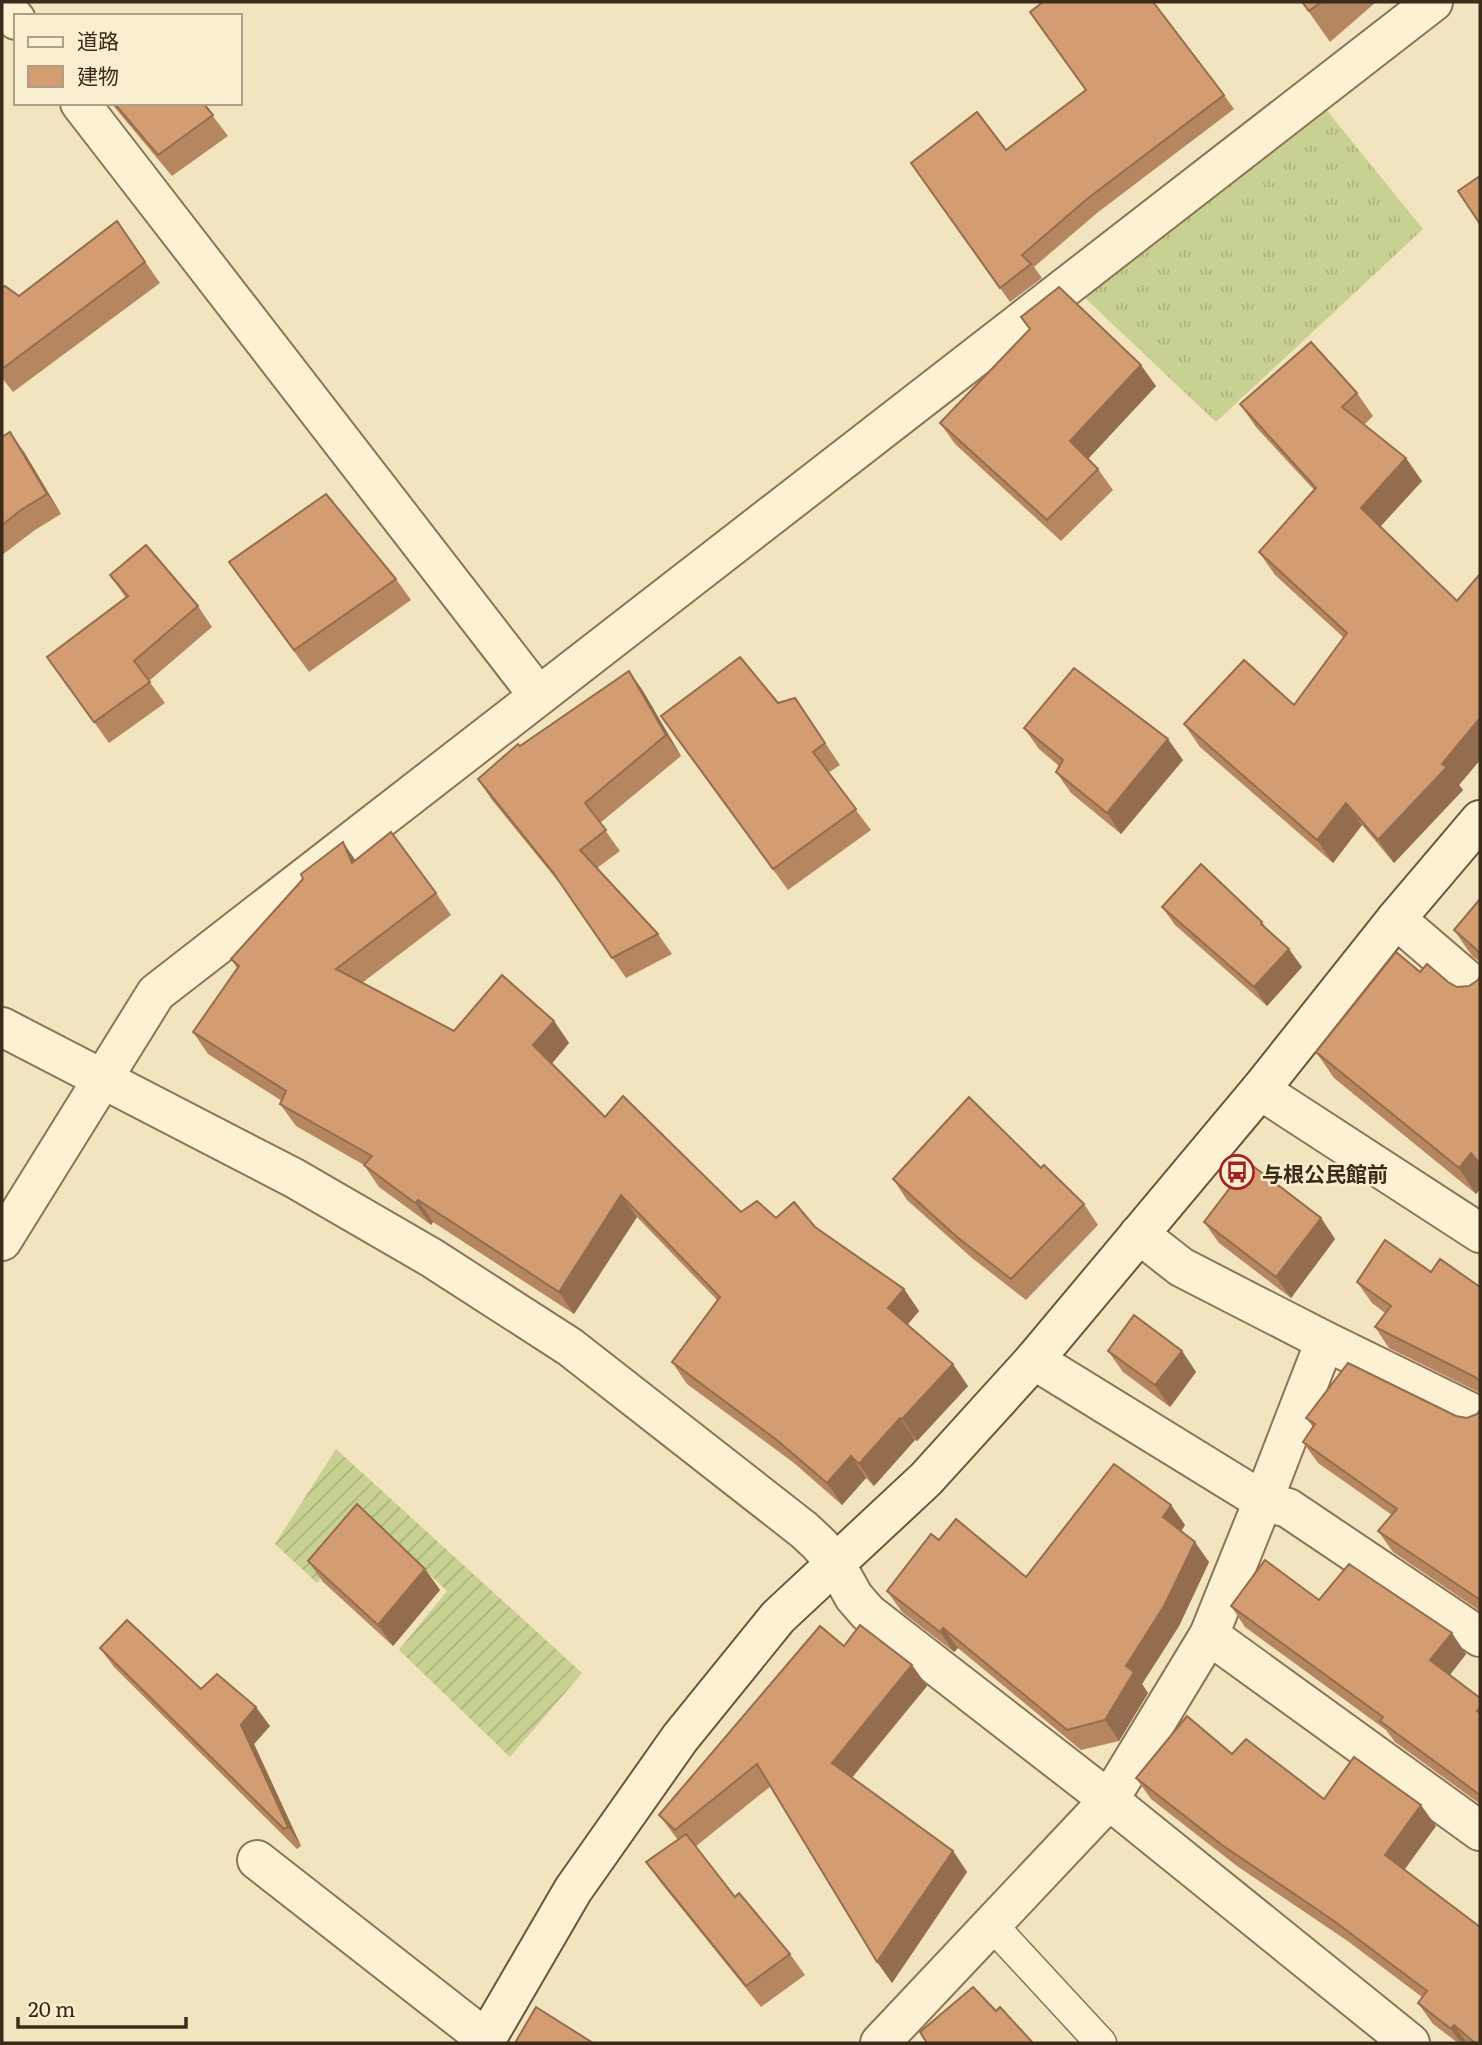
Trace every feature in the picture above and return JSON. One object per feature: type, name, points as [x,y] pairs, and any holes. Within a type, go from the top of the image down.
[{"type":"street","points":[[2,2],[14,17]]},
{"type":"street","points":[[2,1241],[156,993],[1433,2]]},
{"type":"street","points":[[82,105],[538,695]]},
{"type":"street","points":[[257,1860],[485,2041],[573,1890],[680,1738],[778,1617],[926,1479],[1034,1360],[1260,1090],[1396,919],[1480,820]]},
{"type":"street","points":[[1396,919],[1480,992]]},
{"type":"street","points":[[2,1027],[295,1178],[432,1258],[558,1340],[804,1530],[835,1563],[854,1597],[868,1613],[1109,1800],[1410,2043]]},
{"type":"street","points":[[1260,1090],[1480,1233]]},
{"type":"street","points":[[1139,1234],[1181,1267],[1480,1417]]},
{"type":"street","points":[[880,2043],[1109,1800],[1209,1635],[1325,1341]]},
{"type":"street","points":[[1034,1360],[1263,1501],[1288,1508],[1480,1637]]},
{"type":"street","points":[[1209,1635],[1480,1832]]},
{"type":"lane","points":[[992,1925],[1101,2043]]},
{"type":"green space","points":[[1324,107],[1423,229],[1216,422],[1085,298]]},
{"type":"green space","points":[[336,1449],[582,1673],[510,1757],[399,1650],[447,1591],[370,1517],[317,1583],[275,1544]]},
{"type":"building","points":[[1043,2],[1153,2],[1224,95],[1087,199],[1022,255],[1031,264],[1000,288],[911,163],[977,112],[1006,150],[1086,90],[1030,12]]},
{"type":"building","points":[[1302,2],[1321,2],[1309,11]]},
{"type":"building","points":[[116,105],[205,105],[213,115],[158,155]]},
{"type":"building","points":[[1480,176],[1480,224],[1458,191]]},
{"type":"building","points":[[117,221],[145,262],[2,369],[2,288],[5,286],[19,296]]},
{"type":"building","points":[[1059,287],[1141,365],[1070,441],[1098,469],[1047,520],[940,423],[1030,329],[1021,317]]},
{"type":"building","points":[[1311,342],[1357,393],[1342,407],[1406,458],[1361,508],[1457,601],[1480,574],[1480,718],[1442,764],[1447,767],[1378,840],[1346,803],[1317,840],[1184,724],[1244,660],[1294,705],[1347,633],[1259,552],[1316,488],[1240,404]]},
{"type":"building","points":[[10,432],[47,494],[2,525],[2,437]]},
{"type":"building","points":[[326,494],[396,579],[294,650],[229,562]]},
{"type":"building","points":[[146,545],[198,606],[134,661],[150,682],[94,722],[47,657],[128,596],[110,575]]},
{"type":"building","points":[[740,657],[778,703],[795,698],[825,743],[813,752],[856,809],[773,869],[661,716]]},
{"type":"building","points":[[1074,668],[1168,739],[1107,813],[1056,772],[1063,760],[1024,728]]},
{"type":"building","points":[[629,671],[666,735],[585,803],[606,830],[580,850],[658,934],[612,958],[552,871],[478,779],[518,744],[520,746]]},
{"type":"building","points":[[391,832],[436,893],[336,969],[454,1031],[502,975],[554,1021],[533,1045],[605,1117],[623,1096],[741,1212],[757,1201],[776,1218],[794,1202],[815,1227],[904,1289],[888,1308],[953,1364],[859,1464],[851,1456],[827,1483],[778,1441],[672,1362],[720,1297],[621,1195],[559,1292],[418,1200],[415,1203],[364,1165],[372,1156],[280,1104],[286,1091],[193,1032],[239,966],[231,959],[303,879],[301,874],[343,842],[352,863]]},
{"type":"building","points":[[1201,864],[1289,949],[1254,987],[1162,907]]},
{"type":"building","points":[[1480,899],[1480,954],[1454,930]]},
{"type":"building","points":[[1396,952],[1420,972],[1427,964],[1457,987],[1469,986],[1480,976],[1480,1164],[1471,1153],[1459,1168],[1316,1052]]},
{"type":"building","points":[[969,1097],[1041,1168],[1044,1165],[1084,1204],[1011,1279],[957,1237],[893,1179]]},
{"type":"building","points":[[1249,1163],[1321,1218],[1276,1277],[1204,1222]]},
{"type":"building","points":[[1385,1240],[1431,1272],[1440,1259],[1480,1287],[1480,1381],[1375,1327],[1391,1306],[1357,1282]]},
{"type":"building","points":[[1134,1315],[1182,1351],[1155,1385],[1108,1351]]},
{"type":"building","points":[[1348,1363],[1456,1416],[1467,1418],[1480,1410],[1479,1599],[1378,1531],[1397,1509],[1303,1442],[1315,1424],[1306,1418]]},
{"type":"building","points":[[1114,1464],[1171,1505],[1163,1517],[1195,1542],[1164,1606],[1126,1666],[1134,1672],[1105,1720],[1067,1730],[943,1628],[940,1632],[887,1591],[931,1534],[939,1540],[956,1519],[1026,1577]]},
{"type":"building","points":[[357,1504],[425,1569],[378,1625],[308,1561]]},
{"type":"building","points":[[1265,1560],[1319,1600],[1349,1564],[1452,1633],[1430,1660],[1480,1698],[1477,1711],[1480,1713],[1480,1795],[1380,1721],[1383,1717],[1231,1606]]},
{"type":"building","points":[[127,1620],[201,1689],[217,1674],[256,1707],[241,1725],[288,1827],[284,1829],[100,1648]]},
{"type":"building","points":[[860,1625],[912,1665],[832,1763],[953,1851],[877,1962],[757,1764],[675,1830],[659,1815],[820,1626],[844,1646]]},
{"type":"building","points":[[1187,1716],[1232,1754],[1246,1739],[1324,1799],[1354,1757],[1421,1805],[1385,1855],[1480,1927],[1480,2043],[1475,2043],[1454,2025],[1451,2029],[1418,2003],[1427,1991],[1334,1921],[1222,1845],[1136,1778]]},
{"type":"building","points":[[686,1834],[735,1897],[739,1893],[790,1954],[746,1986],[646,1862]]},
{"type":"building","points":[[973,1987],[996,2011],[1000,2007],[1033,2043],[927,2043],[920,2032]]},
{"type":"building","points":[[536,2007],[593,2043],[515,2043]]},
{"type":"place","name":"与根公民館前","points":[[1237,1172]]}]
